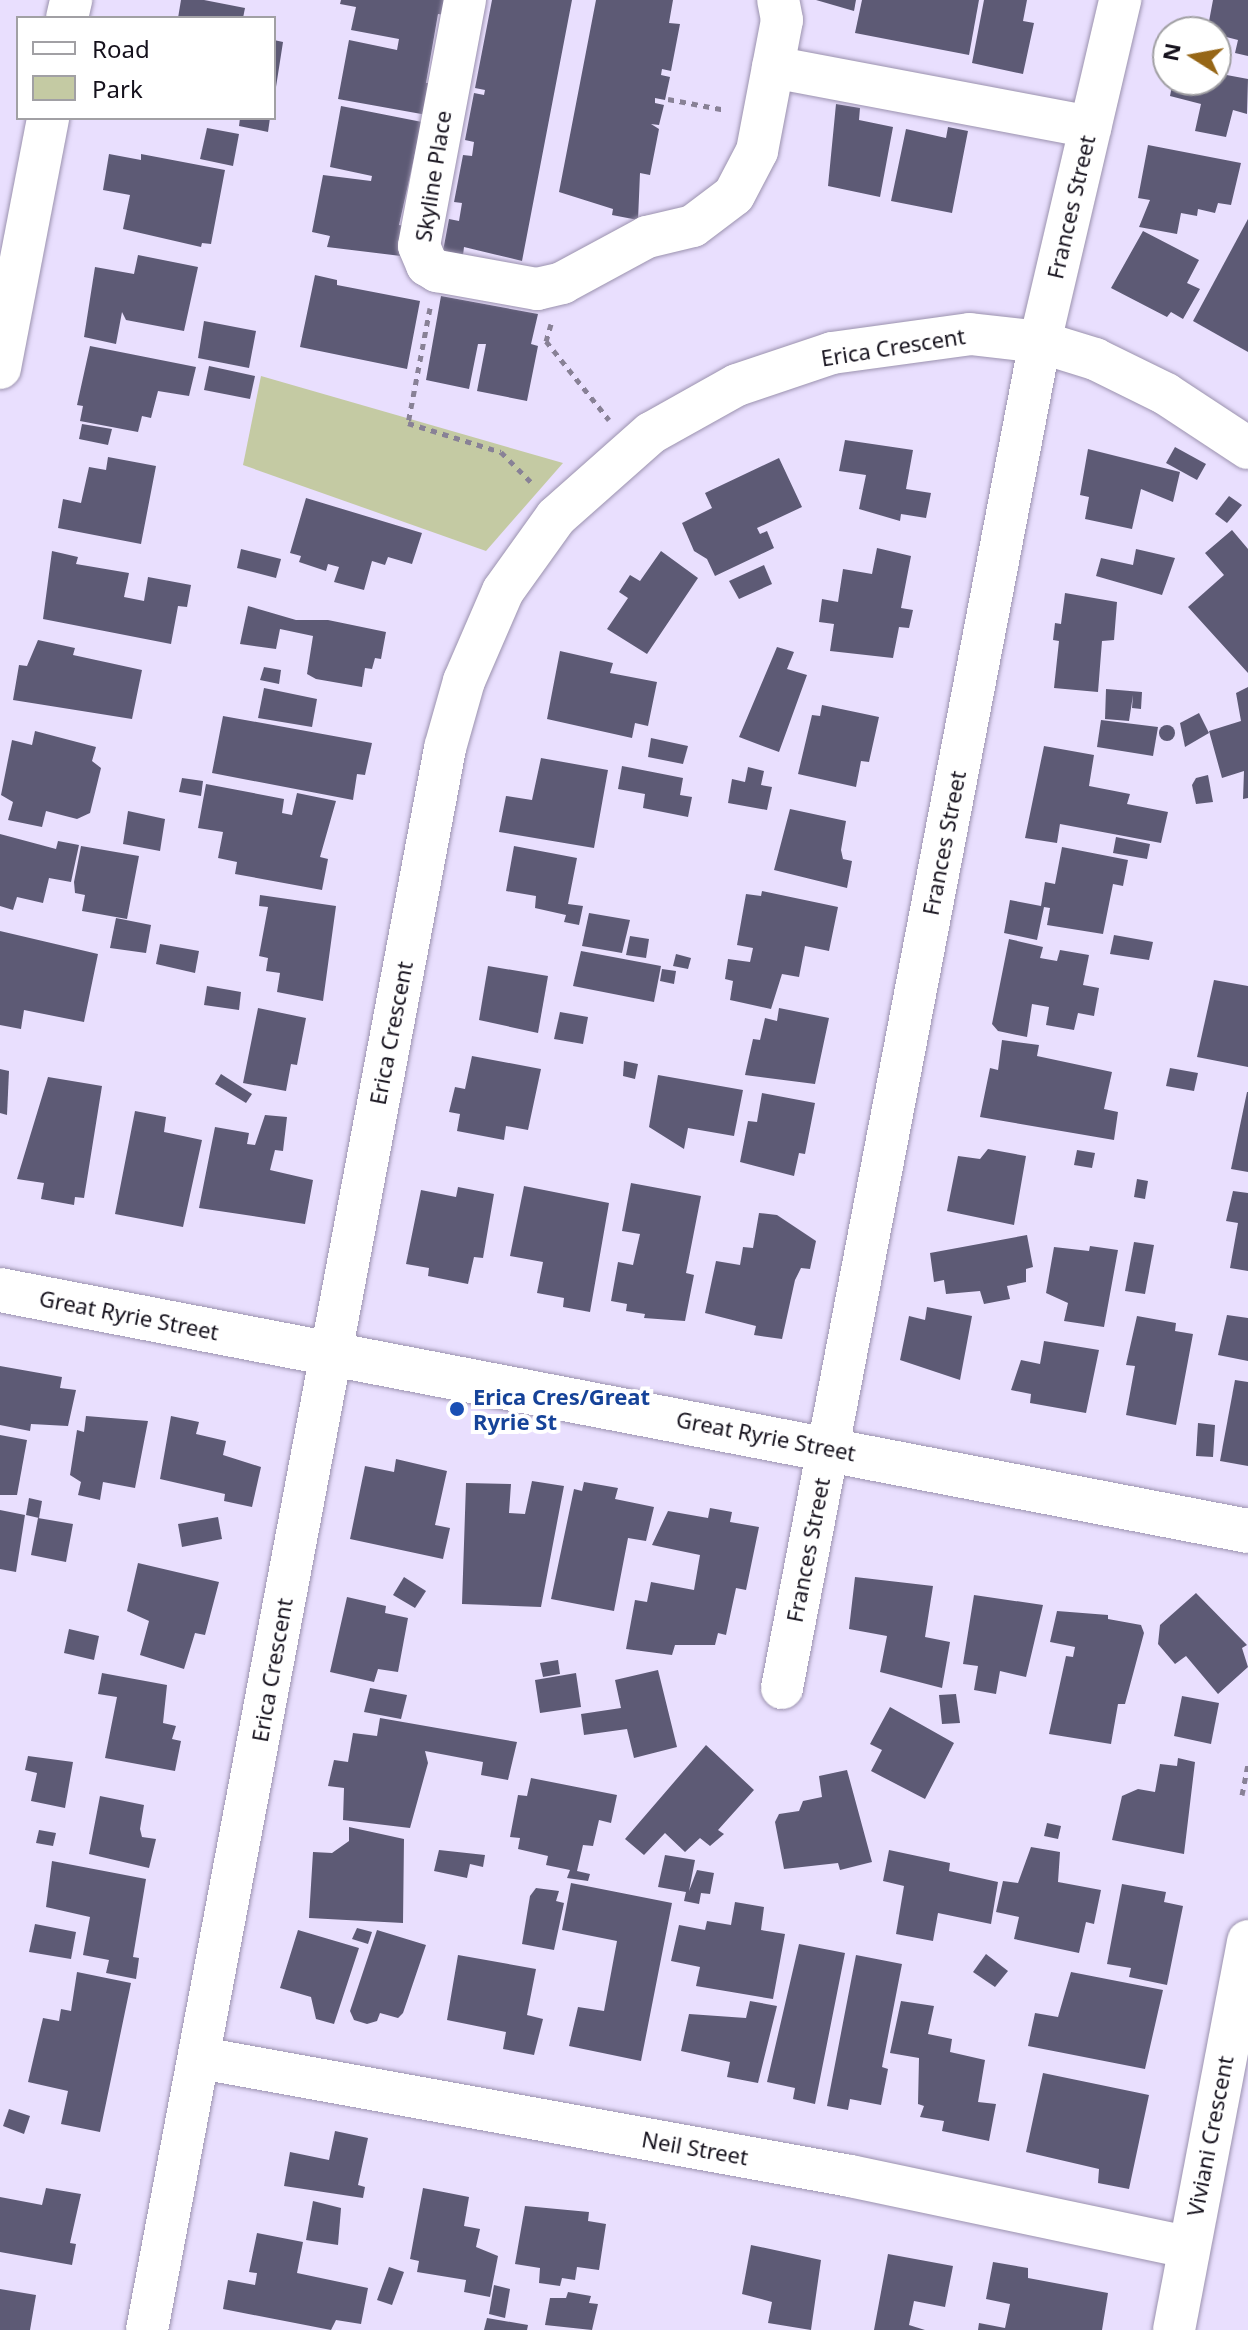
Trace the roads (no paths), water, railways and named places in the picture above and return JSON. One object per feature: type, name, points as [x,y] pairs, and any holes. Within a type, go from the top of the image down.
[{"type":"main road","name":"Great Ryrie Street","points":[[0,1290],[1248,1531]]},
{"type":"street","name":"Skyline Place","points":[[465,0],[419,236],[422,256],[437,271],[529,289],[562,283],[647,237],[693,226],[718,212],[745,177],[763,117],[782,20],[778,0]]},
{"type":"street","name":"Frances Street","points":[[782,1688],[1040,342],[1120,0]]},
{"type":"street","points":[[773,67],[1090,127]]},
{"type":"street","points":[[0,368],[48,120]]},
{"type":"street","name":"Erica Crescent","points":[[147,2330],[201,2058],[445,748],[482,635],[529,550],[556,517],[651,433],[737,385],[832,353],[876,346],[970,334],[1040,342],[1095,359],[1166,394],[1248,448]]},
{"type":"street","name":"Viviani Crescent","points":[[1174,2330],[1248,1941]]},
{"type":"street","name":"Neil Street","points":[[201,2058],[850,2176],[1188,2247]]},
{"type":"place","name":"Erica Cres/Great Ryrie St","points":[[457,1409]]}]
